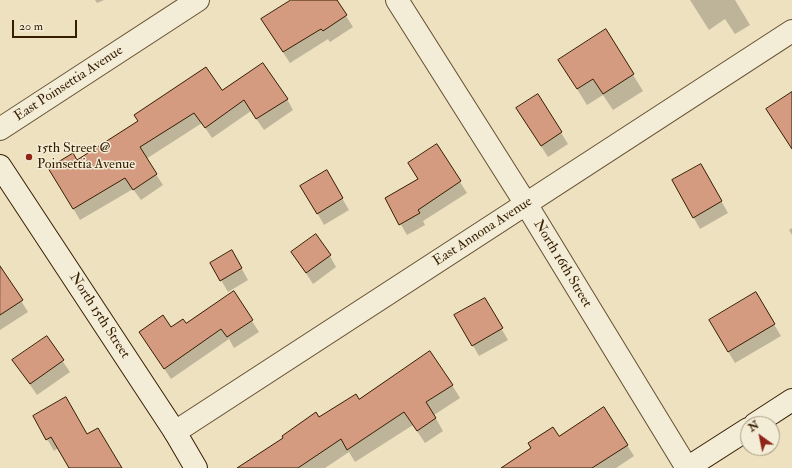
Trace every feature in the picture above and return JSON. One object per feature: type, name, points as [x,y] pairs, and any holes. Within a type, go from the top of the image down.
[{"type":"street","name":"East Poinsettia Avenue","points":[[0,129],[198,0]]},
{"type":"street","name":"North 16th Street","points":[[397,0],[526,204],[687,468]]},
{"type":"street","name":"East Annona Avenue","points":[[175,432],[792,32]]},
{"type":"street","name":"North 15th Street","points":[[0,166],[175,432],[196,468]]},
{"type":"street","points":[[767,416],[792,400]]},
{"type":"street","points":[[687,468],[740,434]]},
{"type":"building","points":[[291,0],[337,0],[347,15],[323,31],[321,29],[283,52],[261,19]]},
{"type":"building","points":[[606,29],[634,74],[603,94],[593,79],[577,89],[558,60]]},
{"type":"building","points":[[263,63],[288,99],[256,119],[244,100],[205,128],[194,113],[140,147],[157,174],[133,190],[125,178],[73,209],[48,168],[73,153],[77,160],[138,121],[134,115],[206,67],[222,90]]},
{"type":"building","points":[[792,92],[792,149],[766,109]]},
{"type":"building","points":[[538,94],[562,132],[541,146],[516,108]]},
{"type":"building","points":[[437,144],[461,181],[418,210],[420,213],[399,225],[385,198],[418,179],[408,163]]},
{"type":"building","points":[[701,164],[722,201],[693,218],[672,180]]},
{"type":"building","points":[[327,170],[343,198],[317,214],[300,186]]},
{"type":"building","points":[[316,234],[331,255],[306,273],[291,252]]},
{"type":"building","points":[[232,250],[242,268],[220,281],[210,263]]},
{"type":"building","points":[[0,266],[23,300],[0,315]]},
{"type":"building","points":[[234,291],[253,320],[227,337],[221,329],[164,369],[139,332],[163,315],[171,327],[183,319],[186,323]]},
{"type":"building","points":[[756,292],[775,324],[728,352],[709,320]]},
{"type":"building","points":[[485,298],[503,328],[472,346],[454,315]]},
{"type":"building","points":[[47,336],[64,360],[30,384],[12,360]]},
{"type":"building","points":[[430,351],[453,385],[426,402],[436,418],[417,431],[404,412],[347,450],[341,439],[298,468],[237,468],[283,438],[282,436],[316,412],[319,417],[356,394],[359,399]]},
{"type":"building","points":[[66,397],[87,434],[98,428],[122,468],[69,468],[51,437],[46,440],[33,416]]},
{"type":"building","points":[[604,407],[628,445],[592,468],[501,468],[531,448],[528,443],[553,427],[559,436]]},
{"type":"place","name":"15th Street @ Poinsettia Avenue","points":[[29,157]]}]
